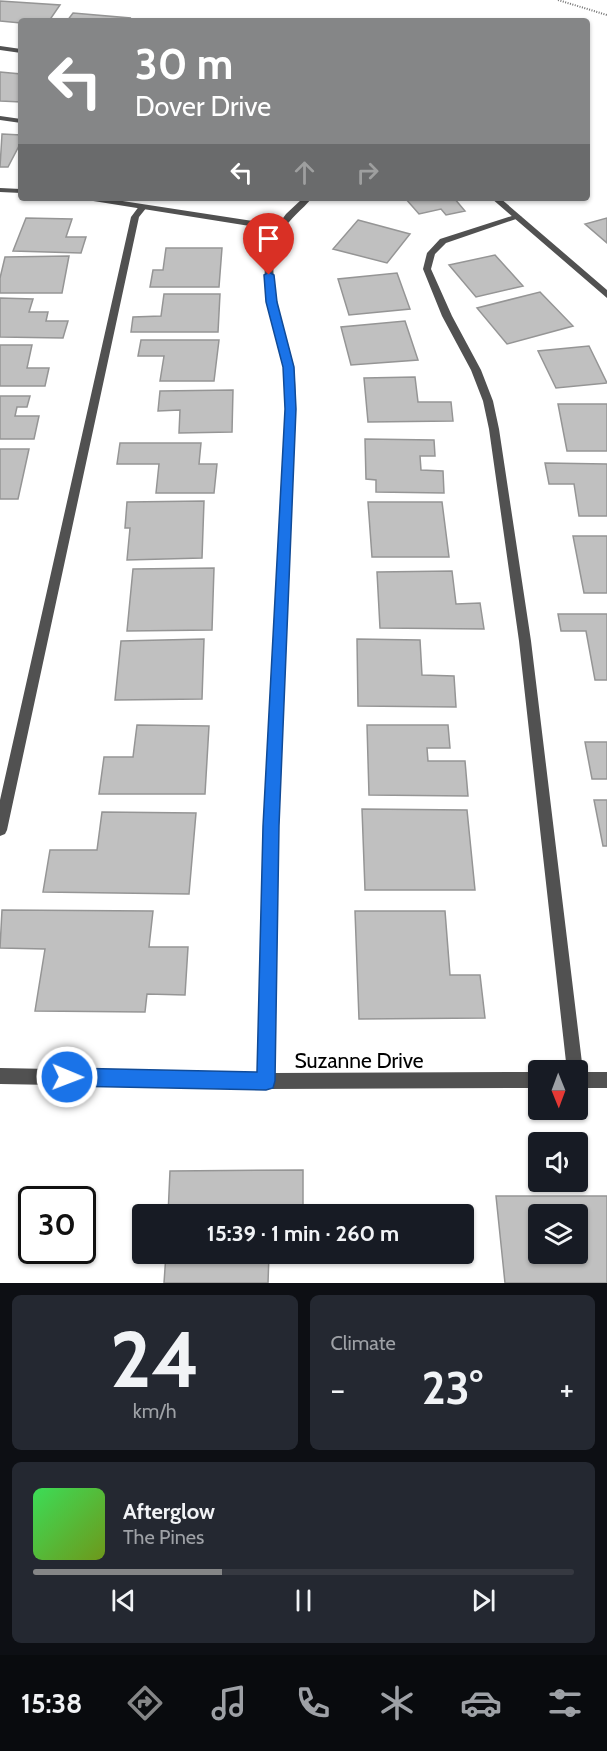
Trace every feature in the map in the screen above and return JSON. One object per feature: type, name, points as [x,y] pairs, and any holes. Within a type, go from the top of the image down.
[{"type":"street","points":[[0,48],[18,51]]},
{"type":"street","points":[[0,118],[18,121]]},
{"type":"street","points":[[0,190],[18,191]]},
{"type":"street","points":[[106,201],[278,228]]},
{"type":"street","points":[[266,1081],[271,826],[291,409],[289,367],[271,302],[269,275],[271,250],[278,228],[305,201]]},
{"type":"street","points":[[499,201],[607,295]]},
{"type":"street","points":[[0,830],[135,217],[143,207]]},
{"type":"street","points":[[518,217],[443,241],[431,253],[427,269],[447,316],[476,370],[488,401],[494,429],[525,642],[574,1060]]},
{"type":"street","name":"Suzanne Drive","points":[[0,1076],[266,1081],[528,1080]]},
{"type":"street","points":[[588,1080],[607,1080]]},
{"type":"path","points":[[558,0],[607,15]]},
{"type":"building","points":[[0,1],[60,5],[51,18],[18,18],[18,23],[0,21]]},
{"type":"building","points":[[73,13],[130,18],[69,18]]},
{"type":"building","points":[[0,72],[18,74],[18,102],[0,101]]},
{"type":"building","points":[[2,134],[18,135],[18,148],[8,167],[0,167]]},
{"type":"building","points":[[408,201],[457,201],[465,211],[446,215],[441,209],[419,214]]},
{"type":"building","points":[[26,218],[72,219],[66,237],[86,237],[81,253],[13,251]]},
{"type":"building","points":[[607,218],[607,243],[585,224]]},
{"type":"building","points":[[358,220],[410,234],[387,263],[333,249]]},
{"type":"building","points":[[166,248],[222,248],[219,287],[150,287],[153,270],[163,270]]},
{"type":"building","points":[[495,255],[523,286],[476,297],[449,265]]},
{"type":"building","points":[[69,256],[62,293],[0,293],[0,278],[5,257]]},
{"type":"building","points":[[397,273],[410,309],[349,315],[338,279]]},
{"type":"building","points":[[540,292],[573,326],[507,344],[477,308]]},
{"type":"building","points":[[164,294],[220,294],[218,332],[131,332],[133,317],[161,316]]},
{"type":"building","points":[[0,298],[33,299],[29,312],[48,312],[46,321],[68,321],[63,338],[0,337]]},
{"type":"building","points":[[405,321],[418,360],[351,365],[341,327]]},
{"type":"building","points":[[141,340],[219,340],[214,381],[160,381],[164,356],[138,356]]},
{"type":"building","points":[[0,345],[32,345],[27,368],[49,368],[45,386],[0,386]]},
{"type":"building","points":[[589,346],[607,383],[556,388],[538,351]]},
{"type":"building","points":[[415,377],[418,402],[451,402],[453,421],[368,422],[364,378]]},
{"type":"building","points":[[233,390],[232,432],[179,433],[180,410],[158,411],[160,391]]},
{"type":"building","points":[[0,396],[30,396],[27,407],[17,407],[15,416],[39,416],[34,439],[0,439]]},
{"type":"building","points":[[558,404],[607,404],[607,451],[567,451]]},
{"type":"building","points":[[365,439],[434,440],[435,456],[420,456],[421,470],[443,471],[444,493],[376,492],[376,480],[366,479]]},
{"type":"building","points":[[120,443],[201,443],[199,464],[217,464],[214,493],[156,493],[159,464],[117,464]]},
{"type":"building","points":[[0,449],[29,449],[18,499],[0,499]]},
{"type":"building","points":[[545,463],[607,464],[607,516],[579,516],[574,484],[549,484]]},
{"type":"building","points":[[204,501],[202,558],[127,560],[130,528],[125,528],[127,502]]},
{"type":"building","points":[[368,502],[442,502],[449,557],[372,557]]},
{"type":"building","points":[[573,536],[607,536],[607,593],[584,593]]},
{"type":"building","points":[[214,568],[212,630],[127,631],[133,569]]},
{"type":"building","points":[[452,571],[456,604],[480,603],[484,629],[380,628],[377,572]]},
{"type":"building","points":[[558,614],[607,614],[607,680],[595,680],[586,631],[561,631]]},
{"type":"building","points":[[204,639],[202,699],[115,700],[121,641]]},
{"type":"building","points":[[357,639],[420,640],[422,675],[454,676],[456,707],[358,706]]},
{"type":"building","points":[[137,725],[209,726],[205,794],[99,794],[104,757],[133,757]]},
{"type":"building","points":[[367,725],[448,725],[450,748],[427,748],[428,761],[465,761],[468,796],[369,795]]},
{"type":"building","points":[[585,742],[607,742],[607,779],[592,779]]},
{"type":"building","points":[[594,800],[607,800],[607,846],[603,846]]},
{"type":"building","points":[[362,809],[467,810],[475,890],[365,890]]},
{"type":"building","points":[[102,812],[196,813],[189,894],[43,892],[50,850],[97,850]]},
{"type":"building","points":[[2,910],[153,911],[149,947],[188,947],[185,995],[147,994],[145,1012],[35,1011],[45,949],[0,948]]},
{"type":"building","points":[[355,911],[445,911],[450,975],[480,975],[485,1018],[359,1019]]},
{"type":"building","points":[[303,1170],[303,1204],[168,1204],[170,1171]]},
{"type":"building","points":[[496,1196],[607,1196],[607,1283],[505,1283]]},
{"type":"building","points":[[165,1264],[269,1264],[268,1283],[164,1283]]},
{"type":"route","points":[[67,1077],[266,1081],[271,826],[291,409],[289,367],[271,302],[269,275]]}]
